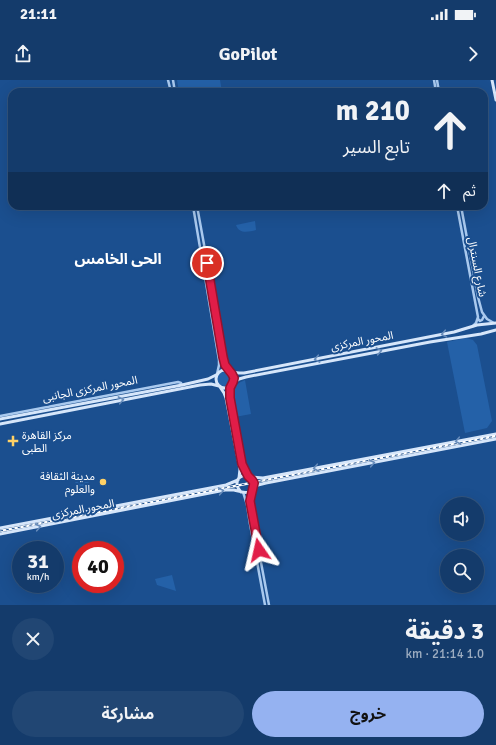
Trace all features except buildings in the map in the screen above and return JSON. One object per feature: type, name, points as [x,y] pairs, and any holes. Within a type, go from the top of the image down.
[{"type":"main road","points":[[492,80],[496,100]]},
{"type":"main road","name":"المحور المركزى","points":[[230,372],[244,373],[454,332],[482,324],[495,323]]},
{"type":"main road","name":"المحور المركزى","points":[[232,385],[237,380],[244,377],[298,368],[450,338],[482,334],[496,330]]},
{"type":"main road","points":[[363,350],[362,352],[364,354]]},
{"type":"main road","points":[[354,351],[356,354],[355,356]]},
{"type":"main road","points":[[0,419],[94,401],[120,394],[187,384],[210,378],[222,370],[226,370],[230,372],[234,378],[230,398],[240,469],[237,487],[242,492],[248,492],[258,485],[267,485],[496,439]]},
{"type":"main road","points":[[217,374],[216,381],[226,398],[242,464],[253,481],[254,485],[252,489]]},
{"type":"main road","points":[[187,384],[189,385],[188,388]]},
{"type":"main road","points":[[0,424],[41,418],[46,415],[96,407],[209,384],[225,388],[232,385]]},
{"type":"main road","points":[[148,399],[152,395]]},
{"type":"main road","points":[[94,401],[96,407]]},
{"type":"main road","points":[[54,409],[54,412],[59,413]]},
{"type":"main road","points":[[42,411],[46,412],[46,415]]},
{"type":"main road","points":[[239,479],[242,476],[263,478],[352,459],[496,434]]},
{"type":"main road","name":"المحور المركزى","points":[[0,528],[226,485],[239,479]]},
{"type":"main road","name":"المحور المركزى","points":[[0,534],[224,490],[242,492]]},
{"type":"street","points":[[194,210],[219,361],[217,374]]},
{"type":"street","points":[[198,210],[223,357],[230,372]]},
{"type":"street","name":"شارع السنترال","points":[[458,210],[478,319]]},
{"type":"street","name":"شارع السنترال","points":[[462,210],[478,297],[484,316]]},
{"type":"street","points":[[195,220],[199,219]]},
{"type":"street","points":[[205,250],[208,254]]},
{"type":"street","points":[[469,328],[475,324],[478,319],[480,321],[482,320],[484,316],[488,320],[495,323]]},
{"type":"street","points":[[219,361],[221,363],[224,361]]},
{"type":"street","name":"المحور المركزى الجانبى","points":[[0,416],[120,394]]},
{"type":"street","points":[[252,489],[250,504],[269,605]]},
{"type":"street","points":[[242,492],[247,505],[266,605]]},
{"type":"shaded area","points":[[177,80],[220,80],[221,88],[178,88]]},
{"type":"shaded area","points":[[255,221],[256,230],[253,231],[247,232],[239,230],[236,225]]},
{"type":"shaded area","points":[[466,338],[473,340],[477,345],[492,421],[487,428],[465,433],[447,342]]},
{"type":"shaded area","points":[[224,372],[229,374],[231,379],[229,384],[224,386],[219,384],[217,379],[219,374]]},
{"type":"shaded area","points":[[245,380],[251,414],[235,417],[232,394],[233,389],[240,382]]},
{"type":"shaded area","points":[[88,478],[90,494],[79,495],[75,480]]},
{"type":"shaded area","points":[[172,575],[176,591],[157,585],[155,579]]},
{"type":"railway","points":[[0,531],[496,436]]},
{"type":"place","name":"مركز القاهرة الطبى","points":[[13,441]]},
{"type":"place","name":"مدينة الثقافة والعلوم","points":[[103,482]]},
{"type":"district","name":"الحى الخامس","points":[[118,259]]},
{"type":"route","points":[[207,263],[223,357],[225,365],[234,378],[230,388],[230,398],[242,464],[248,476],[254,483],[250,501],[259,550]]}]
